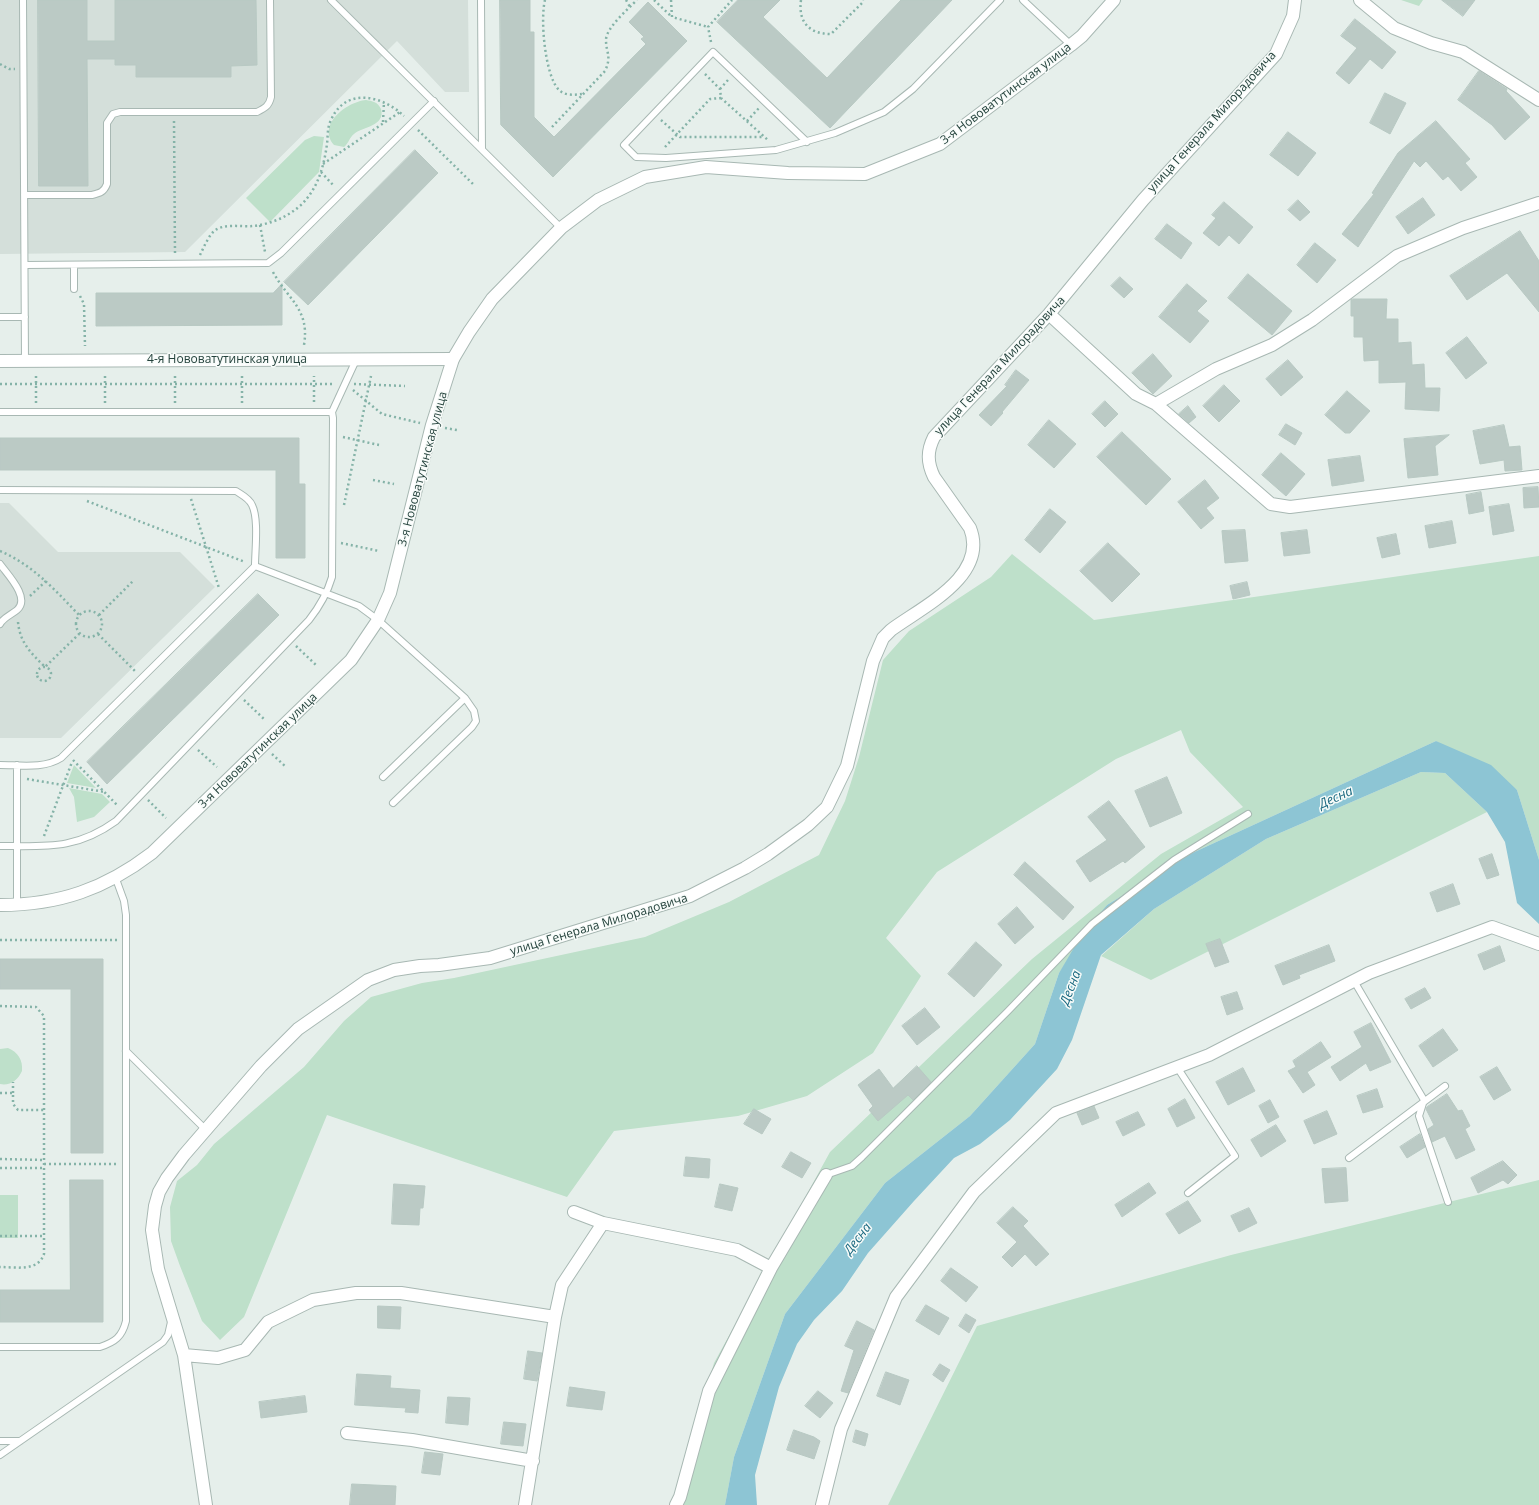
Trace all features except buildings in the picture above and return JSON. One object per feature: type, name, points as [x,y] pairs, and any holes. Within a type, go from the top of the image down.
[{"type":"street","name":"3-я Нововатутинская улица","points":[[0,905],[17,905],[60,899],[98,887],[116,878],[152,854],[351,660],[378,620],[390,593],[432,425],[453,359],[469,332],[492,299],[561,228],[598,200],[645,177],[706,168],[788,173],[865,174],[940,144],[1082,36],[1114,0]]},
{"type":"street","name":"улица Генерала Милорадовича","points":[[206,1505],[184,1355],[158,1270],[153,1248],[152,1230],[155,1206],[167,1178],[205,1129],[261,1066],[298,1029],[368,980],[394,970],[490,958],[690,896],[745,868],[808,825],[827,807],[847,766],[873,661],[884,638],[891,630],[950,587],[960,578],[971,561],[974,541],[970,528],[929,468],[928,458],[934,436],[1049,314],[1143,200],[1276,54],[1293,16],[1295,0]]},
{"type":"street","points":[[1360,0],[1394,28],[1431,43],[1463,52],[1539,100]]},
{"type":"street","points":[[1156,404],[1216,369],[1272,345],[1312,320],[1396,256],[1463,228],[1539,203]]},
{"type":"street","points":[[1049,314],[1136,394],[1156,404],[1271,504],[1290,507],[1539,476]]},
{"type":"street","name":"4-я Нововатутинская улица","points":[[0,361],[453,359]]},
{"type":"street","points":[[822,1505],[841,1429],[896,1297],[974,1192],[1056,1113],[1208,1055],[1368,973],[1492,927],[1539,944]]},
{"type":"street","points":[[676,1505],[680,1497],[709,1391],[771,1268],[826,1175]]},
{"type":"street","points":[[574,1212],[602,1223],[737,1250],[771,1268]]},
{"type":"street","points":[[525,1505],[555,1317],[562,1285],[602,1223]]},
{"type":"street","points":[[184,1355],[218,1358],[245,1350],[268,1322],[313,1300],[356,1293],[401,1292],[555,1317]]},
{"type":"street","points":[[347,1433],[412,1440],[533,1461]]},
{"type":"lane","points":[[23,0],[25,361]]},
{"type":"lane","points":[[24,195],[100,194],[107,184],[107,123],[110,118],[120,112],[257,112],[265,109],[269,104],[271,97],[270,0]]},
{"type":"lane","points":[[331,0],[561,228]]},
{"type":"lane","points":[[481,0],[482,149]]},
{"type":"lane","points":[[990,0],[995,5]]},
{"type":"lane","points":[[807,142],[713,52],[624,145],[636,157],[663,158],[776,150],[807,142],[835,133],[884,112],[913,90],[1000,0]]},
{"type":"lane","points":[[1023,0],[1071,45]]},
{"type":"lane","points":[[24,265],[268,263],[281,253],[434,101]]},
{"type":"lane","points":[[74,265],[74,289]]},
{"type":"lane","points":[[0,317],[25,317]]},
{"type":"lane","points":[[0,846],[74,843],[91,837],[116,821],[316,612],[327,593],[332,577],[332,412],[356,360]]},
{"type":"lane","points":[[0,412],[332,412]]},
{"type":"lane","points":[[0,490],[236,491],[246,497],[253,506],[255,520],[255,566],[66,753],[50,764],[0,765]]},
{"type":"lane","points":[[0,564],[20,594],[22,600],[20,606],[0,624]]},
{"type":"lane","points":[[255,566],[359,606],[378,620],[465,698],[476,716],[476,721],[472,727],[393,803]]},
{"type":"lane","points":[[383,777],[465,698]]},
{"type":"lane","points":[[17,765],[17,905]]},
{"type":"lane","points":[[826,1175],[852,1166],[862,1157],[1008,1011],[1092,924],[1174,860],[1248,814]]},
{"type":"lane","points":[[0,1347],[100,1347],[112,1343],[119,1338],[124,1330],[126,1321],[126,908],[116,878]]},
{"type":"lane","points":[[1354,980],[1424,1100],[1420,1116],[1448,1202]]},
{"type":"lane","points":[[126,1051],[205,1129]]},
{"type":"lane","points":[[1177,1067],[1235,1156],[1188,1193]]},
{"type":"lane","points":[[1349,1158],[1424,1100],[1445,1086]]},
{"type":"lane","points":[[0,1454],[162,1342],[168,1335],[170,1328],[171,1310]]},
{"type":"lane","points":[[0,1441],[20,1441]]},
{"type":"path","points":[[545,0],[545,45],[552,81],[560,92],[569,95],[583,94]]},
{"type":"path","points":[[626,0],[630,7]]},
{"type":"path","points":[[552,127],[605,71],[609,61],[606,41],[607,32],[637,0]]},
{"type":"path","points":[[654,0],[672,17],[708,27]]},
{"type":"path","points":[[671,0],[672,17]]},
{"type":"path","points":[[708,27],[732,0]]},
{"type":"path","points":[[801,0],[800,11],[804,24],[819,34],[831,34],[862,3],[863,0]]},
{"type":"path","points":[[708,27],[713,52]]},
{"type":"path","points":[[0,64],[9,69],[24,69]]},
{"type":"path","points":[[698,67],[720,88],[721,98],[772,143]]},
{"type":"path","points":[[196,264],[215,230],[225,226],[260,225],[283,218],[302,204],[317,183],[323,164],[328,130],[336,111],[352,100],[362,97],[372,98],[395,107],[475,186]]},
{"type":"path","points":[[663,158],[663,149],[710,99],[721,98]]},
{"type":"path","points":[[383,123],[384,102]]},
{"type":"path","points":[[747,121],[765,102]]},
{"type":"path","points":[[174,112],[175,264]]},
{"type":"path","points":[[323,164],[400,112]]},
{"type":"path","points":[[654,114],[680,137],[764,137]]},
{"type":"path","points":[[320,172],[342,193]]},
{"type":"path","points":[[260,225],[268,263],[279,281],[302,312],[307,331],[304,345]]},
{"type":"path","points":[[74,289],[84,304],[85,346]]},
{"type":"path","points":[[36,376],[36,412]]},
{"type":"path","points":[[105,376],[105,412]]},
{"type":"path","points":[[175,376],[175,412]]},
{"type":"path","points":[[242,376],[242,412]]},
{"type":"path","points":[[314,376],[314,412]]},
{"type":"path","points":[[343,509],[371,376]]},
{"type":"path","points":[[0,384],[369,384],[406,386]]},
{"type":"path","points":[[346,384],[382,414],[457,430]]},
{"type":"path","points":[[333,435],[379,445]]},
{"type":"path","points":[[373,480],[394,484]]},
{"type":"path","points":[[188,490],[222,598]]},
{"type":"path","points":[[85,501],[255,566]]},
{"type":"path","points":[[333,541],[380,551]]},
{"type":"path","points":[[0,552],[18,560],[46,581],[79,615]]},
{"type":"path","points":[[46,581],[20,606],[18,623],[21,637],[29,651],[45,667],[51,673],[49,678],[44,681],[39,677],[38,672],[45,667],[80,634]]},
{"type":"path","points":[[99,615],[133,581]]},
{"type":"path","points":[[87,611],[99,615],[102,621],[102,628],[98,634],[91,637],[80,634],[75,624],[79,615],[87,611]]},
{"type":"path","points":[[98,634],[132,668]]},
{"type":"path","points":[[290,640],[316,665]]},
{"type":"path","points":[[238,694],[264,719]]},
{"type":"path","points":[[191,743],[217,767]]},
{"type":"path","points":[[66,753],[124,812]]},
{"type":"path","points":[[40,845],[73,760]]},
{"type":"path","points":[[17,777],[104,792]]},
{"type":"path","points":[[142,794],[166,818]]},
{"type":"path","points":[[0,940],[126,940]]},
{"type":"path","points":[[0,1006],[36,1007],[44,1016],[44,1254],[40,1263],[27,1267],[0,1267]]},
{"type":"path","points":[[13,1082],[12,1104],[18,1110],[44,1110]]},
{"type":"path","points":[[0,1093],[13,1093]]},
{"type":"path","points":[[0,1159],[44,1160]]},
{"type":"path","points":[[44,1164],[126,1164]]},
{"type":"path","points":[[0,1168],[44,1168]]},
{"type":"path","points":[[0,1236],[44,1236]]},
{"type":"shaded area","points":[[0,0],[468,0],[469,92],[445,92],[397,41],[185,252],[0,254]]},
{"type":"shaded area","points":[[0,503],[9,503],[58,552],[180,552],[215,587],[61,738],[0,738]]},
{"type":"green space","points":[[1401,0],[1423,0],[1419,6]]},
{"type":"green space","points":[[366,100],[375,102],[380,107],[382,115],[380,119],[377,123],[354,134],[344,147],[334,145],[330,137],[329,130],[331,122],[350,105]]},
{"type":"green space","points":[[314,136],[324,137],[319,172],[270,222],[246,198],[305,140]]},
{"type":"green space","points":[[1012,554],[1094,620],[1539,556],[1539,860],[1517,790],[1436,741],[1188,855],[1107,905],[1059,973],[1035,1044],[970,1116],[885,1183],[785,1314],[734,1457],[725,1505],[673,1505],[714,1363],[830,1152],[1032,959],[1161,854],[1243,807],[1190,752],[1181,730],[1116,759],[937,872],[886,938],[921,976],[873,1053],[807,1096],[738,1116],[614,1131],[567,1197],[327,1115],[244,1317],[220,1340],[202,1321],[171,1241],[170,1207],[177,1181],[197,1165],[214,1144],[304,1067],[344,1021],[371,997],[422,983],[454,978],[645,937],[729,902],[819,855],[845,801],[859,757],[883,660],[909,631],[991,577]]},
{"type":"green space","points":[[74,765],[96,788],[67,783]]},
{"type":"green space","points":[[1421,772],[1445,773],[1487,812],[1151,980],[1101,956],[1154,909],[1266,839]]},
{"type":"green space","points":[[69,788],[102,794],[110,802],[94,817],[77,822],[74,797]]},
{"type":"green space","points":[[8,1048],[15,1052],[21,1060],[22,1071],[13,1082],[0,1084],[0,1049]]},
{"type":"green space","points":[[1539,1180],[1539,1505],[888,1505],[977,1326],[1231,1255]]},
{"type":"green space","points":[[0,1195],[18,1195],[18,1238],[0,1238]]},
{"type":"water","name":"Десна","points":[[1436,741],[1491,765],[1517,790],[1539,860],[1539,924],[1517,903],[1505,842],[1487,812],[1445,773],[1421,772],[1266,839],[1154,909],[1101,955],[1072,1040],[1057,1069],[1010,1120],[980,1144],[954,1158],[868,1253],[842,1291],[814,1320],[797,1344],[779,1387],[755,1475],[757,1505],[725,1505],[734,1457],[785,1314],[885,1183],[970,1116],[1035,1044],[1059,973],[1081,936],[1107,905],[1188,855]]}]
